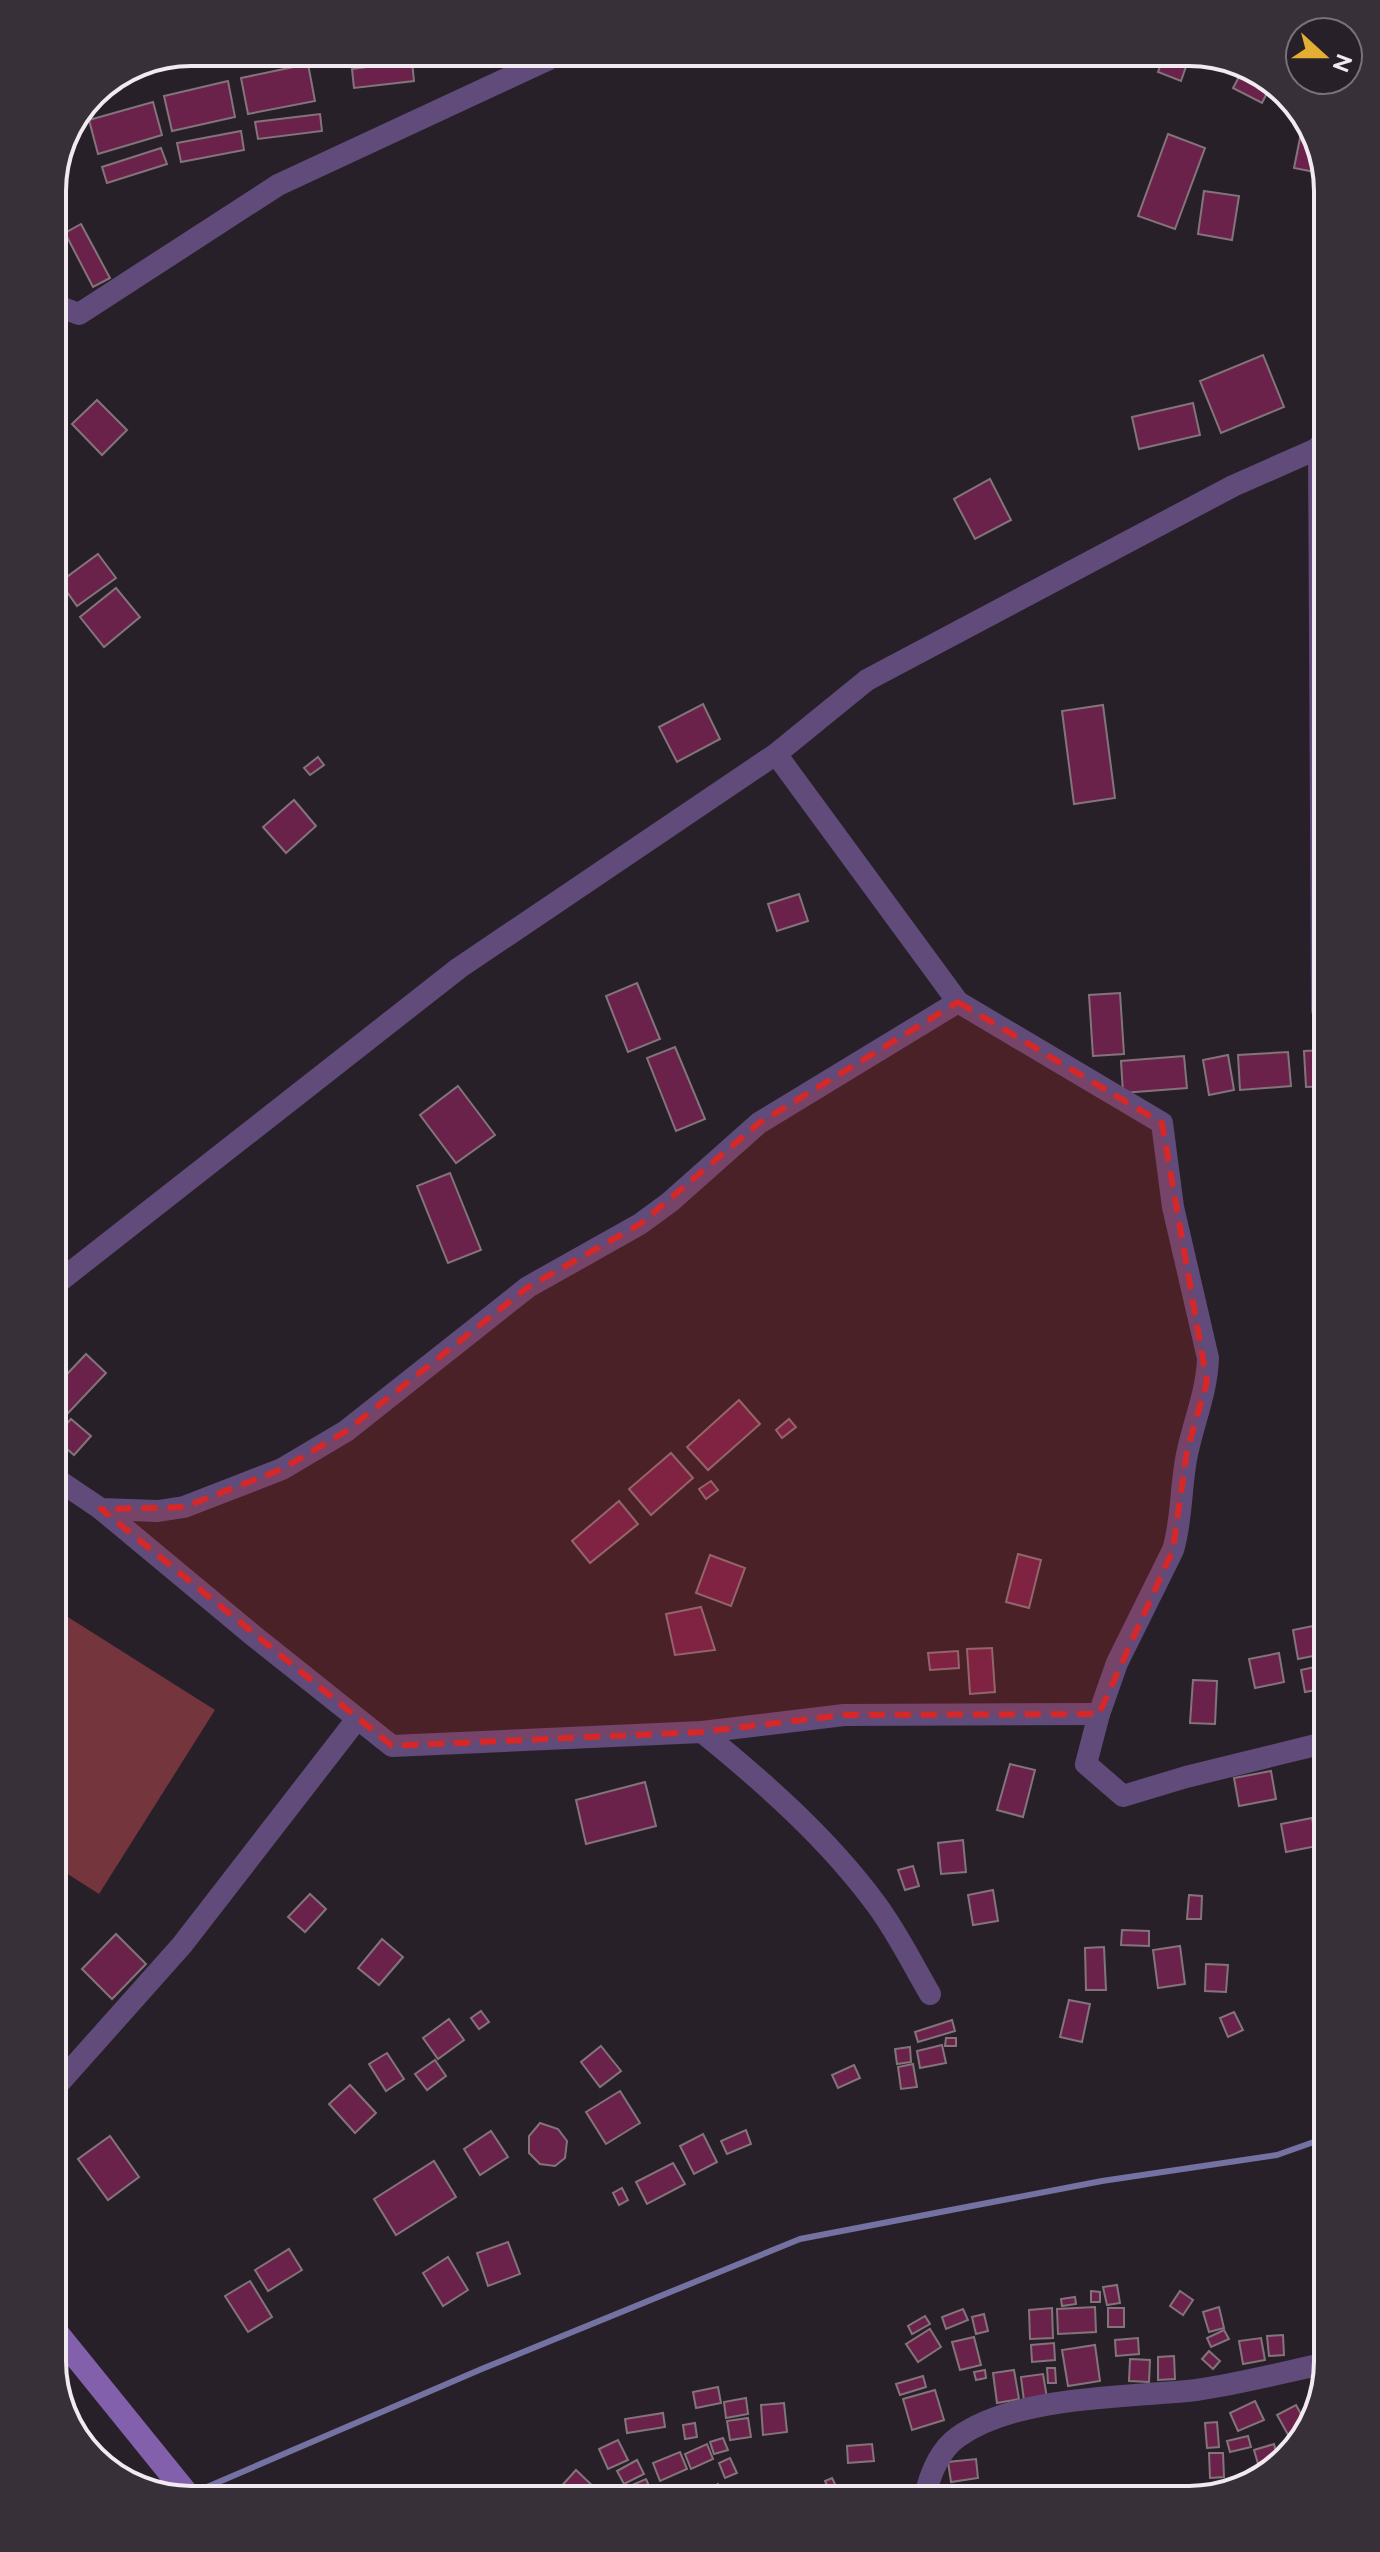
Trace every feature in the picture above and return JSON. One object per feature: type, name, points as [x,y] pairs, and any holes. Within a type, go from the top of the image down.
[{"type":"street","points":[[66,309],[79,314],[278,185],[534,66]]},
{"type":"street","points":[[66,1276],[459,968],[776,754],[867,680],[1233,486],[1314,449]]},
{"type":"street","points":[[776,754],[958,1002],[1162,1123],[1173,1207],[1206,1347],[1207,1382],[1187,1451],[1179,1530],[1173,1550],[1117,1663],[1086,1764],[1123,1796],[1314,1745]]},
{"type":"street","points":[[101,1509],[158,1511],[184,1507],[282,1469],[346,1431],[528,1287],[640,1224],[670,1202],[759,1123],[958,1002]]},
{"type":"street","points":[[66,1485],[101,1509],[392,1746],[702,1732],[844,1715],[1099,1714]]},
{"type":"street","points":[[66,2075],[182,1945],[357,1719]]},
{"type":"street","points":[[702,1732],[751,1772],[821,1840],[877,1905],[930,1994]]},
{"type":"street","points":[[66,2349],[180,2486]]},
{"type":"street","points":[[928,2486],[943,2451],[957,2437],[996,2417],[1099,2398],[1198,2389],[1314,2366]]},
{"type":"highlighted area","points":[[958,1002],[1162,1123],[1207,1382],[1187,1451],[1173,1550],[1099,1714],[844,1715],[702,1732],[392,1746],[101,1509],[184,1507],[282,1469],[346,1431],[528,1287],[640,1224],[759,1123]]},
{"type":"shaded area","points":[[66,1616],[215,1710],[99,1894],[66,1873]]},
{"type":"building","points":[[308,66],[315,101],[248,114],[241,78]]},
{"type":"building","points":[[412,66],[414,81],[354,88],[352,69]]},
{"type":"building","points":[[1160,66],[1186,66],[1181,81],[1158,72]]},
{"type":"building","points":[[1239,77],[1267,94],[1262,103],[1233,88]]},
{"type":"building","points":[[228,81],[235,117],[172,131],[164,96]]},
{"type":"building","points":[[153,102],[162,135],[98,154],[89,120]]},
{"type":"building","points":[[320,114],[322,131],[258,139],[255,122]]},
{"type":"building","points":[[241,131],[244,150],[181,162],[177,143]]},
{"type":"building","points":[[1168,134],[1205,148],[1175,229],[1138,216]]},
{"type":"building","points":[[1301,135],[1312,172],[1294,168]]},
{"type":"building","points":[[161,148],[167,164],[107,183],[102,167]]},
{"type":"building","points":[[1204,191],[1239,196],[1232,240],[1198,234]]},
{"type":"building","points":[[81,224],[110,278],[93,287],[66,232]]},
{"type":"building","points":[[1263,355],[1284,407],[1221,433],[1200,381]]},
{"type":"building","points":[[97,400],[127,430],[102,455],[72,424]]},
{"type":"building","points":[[1193,403],[1200,435],[1139,449],[1132,417]]},
{"type":"building","points":[[990,479],[1011,520],[975,539],[954,499]]},
{"type":"building","points":[[98,554],[116,578],[77,606],[66,590],[66,578]]},
{"type":"building","points":[[116,588],[140,617],[104,647],[80,617]]},
{"type":"building","points":[[703,704],[720,739],[677,762],[659,727]]},
{"type":"building","points":[[1103,705],[1115,798],[1074,804],[1062,711]]},
{"type":"building","points":[[318,757],[324,765],[310,775],[304,768]]},
{"type":"building","points":[[294,800],[316,826],[286,853],[263,827]]},
{"type":"building","points":[[799,894],[808,921],[777,931],[768,904]]},
{"type":"building","points":[[637,983],[660,1039],[628,1052],[606,996]]},
{"type":"building","points":[[1120,993],[1124,1054],[1093,1056],[1089,995]]},
{"type":"building","points":[[675,1047],[705,1119],[676,1131],[647,1058]]},
{"type":"building","points":[[1304,1051],[1314,1051],[1314,1087],[1306,1087]]},
{"type":"building","points":[[1288,1052],[1291,1086],[1240,1090],[1238,1055]]},
{"type":"building","points":[[1228,1055],[1234,1090],[1209,1095],[1203,1060]]},
{"type":"building","points":[[1184,1056],[1187,1088],[1123,1093],[1121,1061]]},
{"type":"building","points":[[458,1086],[495,1135],[456,1163],[420,1115]]},
{"type":"building","points":[[450,1173],[481,1250],[448,1263],[417,1186]]},
{"type":"building","points":[[86,1354],[106,1373],[66,1415],[66,1375]]},
{"type":"building","points":[[739,1400],[760,1424],[708,1470],[687,1447]]},
{"type":"building","points":[[71,1419],[91,1436],[74,1455],[66,1448],[66,1425]]},
{"type":"building","points":[[789,1419],[796,1427],[782,1438],[776,1430]]},
{"type":"building","points":[[671,1453],[693,1478],[651,1515],[629,1489]]},
{"type":"building","points":[[711,1481],[718,1490],[706,1499],[699,1489]]},
{"type":"building","points":[[619,1501],[638,1524],[590,1563],[572,1541]]},
{"type":"building","points":[[1018,1554],[1041,1560],[1029,1608],[1006,1602]]},
{"type":"building","points":[[710,1555],[745,1568],[731,1606],[696,1593]]},
{"type":"building","points":[[701,1607],[715,1650],[675,1655],[666,1614]]},
{"type":"building","points":[[1314,1626],[1314,1656],[1298,1659],[1293,1630]]},
{"type":"building","points":[[992,1648],[995,1692],[970,1694],[967,1649]]},
{"type":"building","points":[[958,1651],[959,1668],[930,1670],[928,1653]]},
{"type":"building","points":[[1279,1653],[1284,1682],[1255,1688],[1249,1659]]},
{"type":"building","points":[[1314,1667],[1314,1690],[1305,1692],[1301,1670]]},
{"type":"building","points":[[1193,1680],[1217,1681],[1215,1724],[1190,1723]]},
{"type":"building","points":[[1010,1764],[1035,1770],[1023,1817],[997,1810]]},
{"type":"building","points":[[1271,1771],[1276,1799],[1239,1806],[1234,1778]]},
{"type":"building","points":[[645,1782],[656,1826],[586,1844],[576,1800]]},
{"type":"building","points":[[1312,1818],[1314,1847],[1286,1852],[1281,1824]]},
{"type":"building","points":[[963,1840],[966,1872],[941,1874],[938,1843]]},
{"type":"building","points":[[913,1866],[919,1886],[905,1890],[898,1870]]},
{"type":"building","points":[[993,1890],[998,1921],[973,1925],[968,1895]]},
{"type":"building","points":[[310,1894],[326,1909],[305,1932],[288,1917]]},
{"type":"building","points":[[1189,1895],[1202,1896],[1201,1919],[1187,1919]]},
{"type":"building","points":[[1122,1930],[1149,1931],[1149,1946],[1121,1945]]},
{"type":"building","points":[[116,1934],[146,1964],[112,1999],[82,1969]]},
{"type":"building","points":[[382,1939],[403,1957],[379,1985],[358,1968]]},
{"type":"building","points":[[1180,1946],[1185,1984],[1158,1988],[1153,1950]]},
{"type":"building","points":[[1104,1947],[1106,1990],[1086,1990],[1085,1948]]},
{"type":"building","points":[[1206,1964],[1228,1965],[1226,1992],[1205,1991]]},
{"type":"building","points":[[1069,2000],[1090,2004],[1082,2042],[1060,2037]]},
{"type":"building","points":[[481,2011],[489,2022],[479,2029],[471,2018]]},
{"type":"building","points":[[1234,2012],[1243,2030],[1228,2037],[1220,2018]]},
{"type":"building","points":[[449,2019],[464,2040],[438,2059],[423,2038]]},
{"type":"building","points":[[952,2020],[955,2031],[918,2042],[915,2032]]},
{"type":"building","points":[[946,2038],[956,2038],[956,2046],[945,2046]]},
{"type":"building","points":[[942,2045],[946,2063],[920,2068],[917,2051]]},
{"type":"building","points":[[601,2046],[621,2071],[600,2087],[581,2062]]},
{"type":"building","points":[[910,2047],[911,2062],[897,2064],[895,2049]]},
{"type":"building","points":[[387,2053],[404,2079],[386,2091],[369,2064]]},
{"type":"building","points":[[435,2060],[446,2076],[427,2090],[415,2074]]},
{"type":"building","points":[[913,2064],[917,2087],[901,2089],[898,2067]]},
{"type":"building","points":[[854,2065],[860,2078],[838,2088],[832,2075]]},
{"type":"building","points":[[350,2085],[376,2113],[355,2133],[329,2104]]},
{"type":"building","points":[[620,2091],[640,2123],[606,2144],[586,2112]]},
{"type":"building","points":[[540,2123],[558,2129],[567,2141],[565,2158],[555,2166],[540,2164],[529,2153],[529,2136]]},
{"type":"building","points":[[746,2130],[751,2144],[727,2154],[721,2141]]},
{"type":"building","points":[[491,2131],[508,2157],[480,2175],[464,2149]]},
{"type":"building","points":[[703,2134],[717,2162],[694,2174],[680,2146]]},
{"type":"building","points":[[110,2136],[139,2177],[108,2200],[78,2159]]},
{"type":"building","points":[[434,2161],[456,2197],[396,2235],[374,2199]]},
{"type":"building","points":[[673,2163],[685,2184],[647,2204],[636,2182]]},
{"type":"building","points":[[622,2188],[628,2200],[619,2205],[613,2193]]},
{"type":"building","points":[[508,2242],[520,2274],[488,2286],[477,2253]]},
{"type":"building","points":[[289,2249],[302,2270],[268,2291],[255,2270]]},
{"type":"building","points":[[448,2257],[468,2290],[443,2306],[423,2273]]},
{"type":"building","points":[[250,2281],[272,2317],[248,2332],[225,2296]]},
{"type":"building","points":[[1117,2285],[1120,2303],[1107,2305],[1103,2287]]},
{"type":"building","points":[[1091,2291],[1100,2292],[1100,2302],[1091,2302]]},
{"type":"building","points":[[1180,2291],[1193,2300],[1183,2315],[1170,2306]]},
{"type":"building","points":[[1075,2297],[1076,2304],[1062,2306],[1061,2299]]},
{"type":"building","points":[[1095,2307],[1096,2332],[1058,2334],[1057,2309]]},
{"type":"building","points":[[1219,2307],[1224,2328],[1209,2332],[1203,2312]]},
{"type":"building","points":[[1052,2308],[1053,2338],[1030,2339],[1029,2310]]},
{"type":"building","points":[[1108,2308],[1124,2308],[1124,2327],[1108,2327]]},
{"type":"building","points":[[963,2309],[968,2320],[946,2329],[942,2317]]},
{"type":"building","points":[[984,2314],[988,2331],[976,2334],[972,2317]]},
{"type":"building","points":[[925,2316],[930,2324],[912,2334],[908,2326]]},
{"type":"building","points":[[930,2329],[941,2347],[918,2362],[906,2344]]},
{"type":"building","points":[[1224,2330],[1229,2339],[1211,2347],[1207,2338]]},
{"type":"building","points":[[1283,2335],[1284,2355],[1269,2356],[1267,2336]]},
{"type":"building","points":[[974,2337],[981,2365],[960,2370],[952,2342]]},
{"type":"building","points":[[1138,2338],[1139,2354],[1116,2356],[1115,2340]]},
{"type":"building","points":[[1261,2338],[1265,2360],[1243,2364],[1239,2341]]},
{"type":"building","points":[[1054,2343],[1055,2360],[1032,2362],[1031,2345]]},
{"type":"building","points":[[1095,2345],[1100,2381],[1068,2386],[1062,2350]]},
{"type":"building","points":[[1209,2351],[1220,2361],[1213,2369],[1202,2359]]},
{"type":"building","points":[[1174,2356],[1175,2379],[1158,2380],[1158,2357]]},
{"type":"building","points":[[1130,2359],[1150,2360],[1149,2382],[1129,2381]]},
{"type":"building","points":[[1047,2368],[1055,2368],[1056,2383],[1048,2383]]},
{"type":"building","points":[[985,2370],[986,2378],[976,2380],[974,2372]]},
{"type":"building","points":[[1014,2370],[1019,2399],[997,2403],[993,2373]]},
{"type":"building","points":[[1043,2374],[1047,2398],[1024,2401],[1021,2377]]},
{"type":"building","points":[[923,2376],[926,2387],[900,2395],[896,2384]]},
{"type":"building","points":[[718,2387],[721,2403],[696,2408],[693,2392]]},
{"type":"building","points":[[935,2390],[944,2420],[912,2430],[903,2399]]},
{"type":"building","points":[[746,2398],[748,2414],[726,2418],[724,2402]]},
{"type":"building","points":[[1255,2401],[1264,2420],[1238,2431],[1230,2413]]},
{"type":"building","points":[[784,2403],[787,2432],[763,2435],[761,2405]]},
{"type":"building","points":[[1296,2405],[1301,2415],[1289,2436],[1277,2415]]},
{"type":"building","points":[[663,2413],[665,2427],[627,2433],[625,2419]]},
{"type":"building","points":[[748,2418],[751,2437],[730,2440],[727,2421]]},
{"type":"building","points":[[1217,2422],[1219,2447],[1207,2448],[1205,2423]]},
{"type":"building","points":[[695,2423],[697,2437],[685,2439],[683,2425]]},
{"type":"building","points":[[1248,2436],[1251,2447],[1230,2452],[1227,2441]]},
{"type":"building","points":[[723,2438],[728,2450],[714,2454],[710,2442]]},
{"type":"building","points":[[618,2440],[628,2460],[608,2469],[599,2449]]},
{"type":"building","points":[[707,2444],[713,2459],[691,2469],[685,2454]]},
{"type":"building","points":[[872,2444],[874,2461],[848,2463],[847,2446]]},
{"type":"building","points":[[1274,2444],[1276,2450],[1258,2465],[1254,2450]]},
{"type":"building","points":[[680,2452],[687,2469],[660,2481],[653,2463]]},
{"type":"building","points":[[1209,2453],[1223,2453],[1224,2477],[1210,2478]]},
{"type":"building","points":[[730,2458],[737,2473],[725,2478],[719,2463]]},
{"type":"building","points":[[976,2459],[978,2478],[951,2482],[948,2462]]},
{"type":"building","points":[[637,2460],[644,2474],[624,2484],[617,2471]]},
{"type":"building","points":[[576,2470],[593,2486],[562,2486]]},
{"type":"building","points":[[832,2478],[836,2486],[827,2486],[825,2481]]},
{"type":"building","points":[[646,2479],[649,2486],[630,2486]]},
{"type":"waterway","points":[[209,2486],[484,2368],[800,2239],[1102,2181],[1277,2155],[1314,2142]]}]
